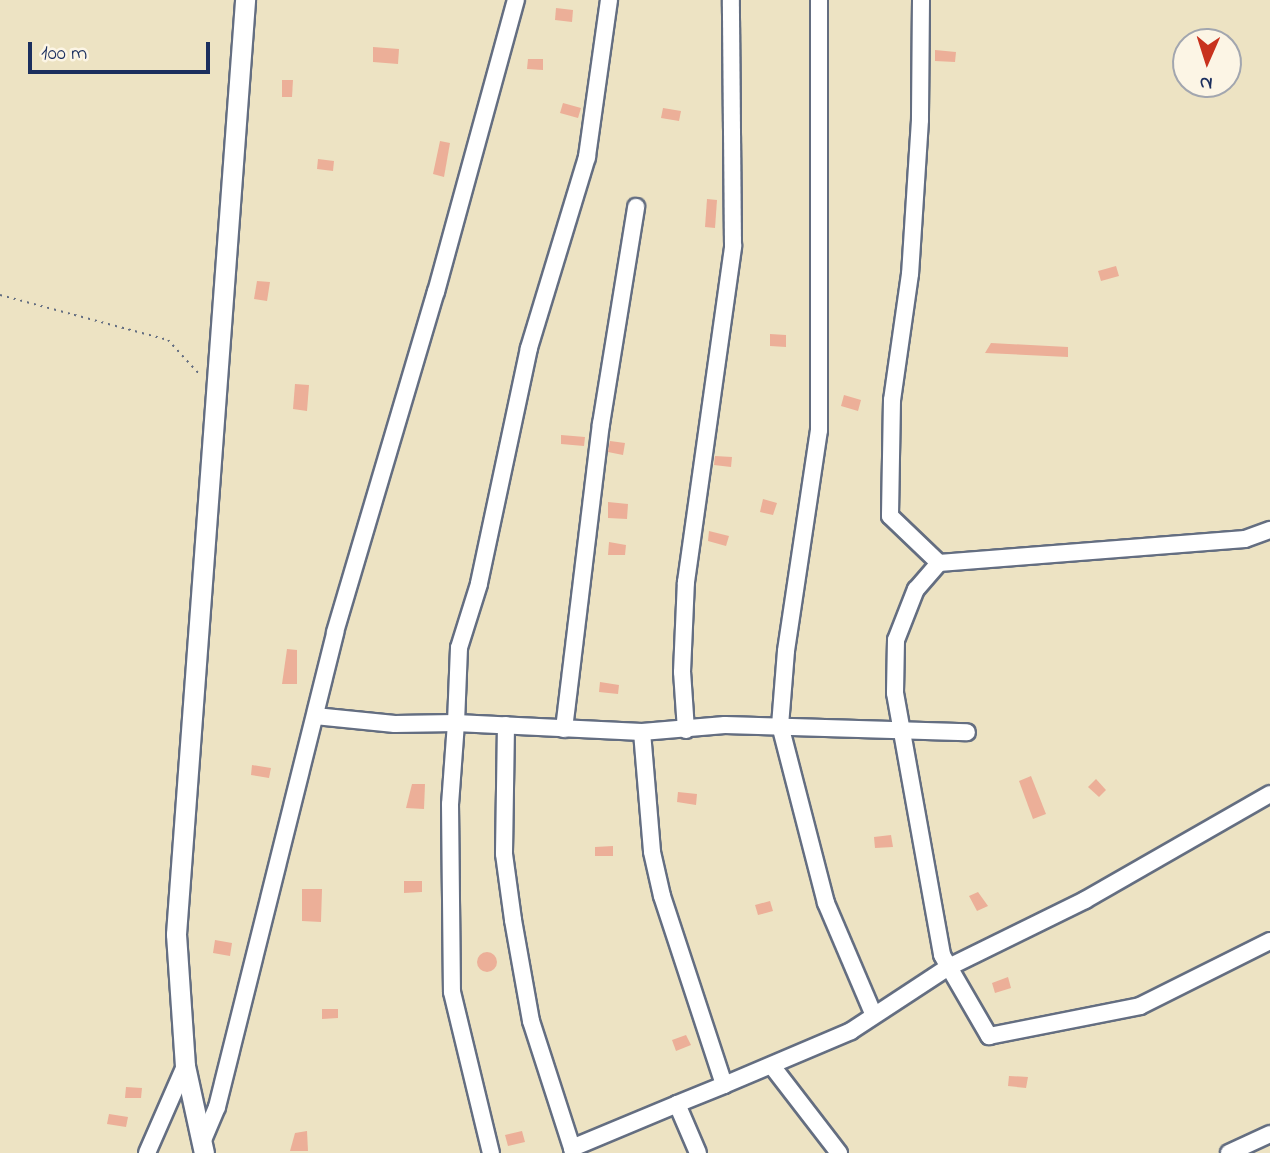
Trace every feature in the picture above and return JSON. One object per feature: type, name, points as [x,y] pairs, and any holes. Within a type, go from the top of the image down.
[{"type":"main road","points":[[204,1146],[185,1066],[176,934],[245,0]]},
{"type":"street","points":[[204,1146],[217,1107],[315,716],[516,0]]},
{"type":"street","points":[[491,1153],[452,992],[450,804],[459,648],[479,584],[529,348],[587,157],[609,0]]},
{"type":"street","points":[[686,730],[682,672],[686,582],[733,246],[731,0]]},
{"type":"street","points":[[819,0],[819,430],[786,651],[780,725],[826,902],[873,1013]]},
{"type":"street","points":[[921,0],[912,248],[892,400],[890,516],[939,563]]},
{"type":"street","points":[[564,729],[601,424],[636,207]]},
{"type":"street","points":[[1270,530],[1245,539],[939,563],[916,589],[895,640],[900,732],[947,968],[989,1036],[1140,1006],[1270,941]]},
{"type":"street","points":[[315,716],[395,724],[456,723],[642,732],[780,725],[900,732],[967,732]]},
{"type":"street","points":[[506,725],[504,855],[513,919],[531,1021],[572,1151],[851,1031],[873,1013],[947,968],[1086,900],[1270,794]]},
{"type":"street","points":[[642,732],[652,852],[662,896],[724,1085]]},
{"type":"street","points":[[147,1153],[185,1066]]},
{"type":"street","points":[[772,1066],[839,1153]]},
{"type":"street","points":[[677,1104],[698,1153]]},
{"type":"street","points":[[1229,1153],[1270,1134]]},
{"type":"path","points":[[0,295],[168,341],[202,378],[215,385]]},
{"type":"building","points":[[556,8],[573,10],[572,22],[555,20]]},
{"type":"building","points":[[373,47],[399,49],[398,64],[373,62]]},
{"type":"building","points":[[935,50],[956,52],[955,62],[935,61]]},
{"type":"building","points":[[528,59],[543,59],[543,70],[527,69]]},
{"type":"building","points":[[282,80],[293,80],[292,97],[282,97]]},
{"type":"building","points":[[563,103],[581,108],[578,118],[560,113]]},
{"type":"building","points":[[663,108],[681,111],[679,121],[661,118]]},
{"type":"building","points":[[440,141],[450,143],[444,177],[433,174]]},
{"type":"building","points":[[318,159],[334,161],[333,171],[317,169]]},
{"type":"building","points":[[707,199],[717,200],[715,228],[705,227]]},
{"type":"building","points":[[1116,266],[1119,276],[1101,281],[1098,271]]},
{"type":"building","points":[[257,281],[270,282],[267,301],[254,299]]},
{"type":"building","points":[[770,334],[786,335],[786,347],[770,346]]},
{"type":"building","points":[[991,343],[1068,347],[1068,357],[985,353]]},
{"type":"building","points":[[295,384],[309,385],[307,411],[293,409]]},
{"type":"building","points":[[844,395],[861,400],[858,411],[841,406]]},
{"type":"building","points":[[561,435],[585,437],[584,446],[561,444]]},
{"type":"building","points":[[610,441],[625,443],[623,455],[608,452]]},
{"type":"building","points":[[715,456],[732,457],[731,467],[714,465]]},
{"type":"building","points":[[763,499],[777,503],[773,515],[760,512]]},
{"type":"building","points":[[608,502],[628,504],[627,519],[608,518]]},
{"type":"building","points":[[709,531],[729,536],[726,546],[708,541]]},
{"type":"building","points":[[609,542],[626,545],[625,555],[608,555]]},
{"type":"building","points":[[287,649],[297,650],[297,684],[282,684]]},
{"type":"building","points":[[600,682],[619,685],[618,694],[599,692]]},
{"type":"building","points":[[252,765],[271,768],[269,778],[251,775]]},
{"type":"building","points":[[1031,776],[1046,814],[1033,819],[1019,781]]},
{"type":"building","points":[[1096,779],[1106,790],[1099,797],[1088,787]]},
{"type":"building","points":[[412,784],[425,784],[424,809],[406,808]]},
{"type":"building","points":[[678,792],[697,794],[696,805],[677,802]]},
{"type":"building","points":[[891,835],[893,847],[875,848],[874,837]]},
{"type":"building","points":[[613,846],[613,856],[595,856],[595,847]]},
{"type":"building","points":[[404,881],[422,881],[422,892],[404,893]]},
{"type":"building","points":[[302,889],[322,889],[321,922],[302,921]]},
{"type":"building","points":[[978,892],[988,906],[977,911],[969,896]]},
{"type":"building","points":[[770,901],[773,911],[758,915],[755,905]]},
{"type":"building","points":[[215,940],[232,943],[230,956],[213,953]]},
{"type":"building","points":[[487,952],[494,955],[497,962],[494,969],[487,972],[480,969],[477,962],[480,955]]},
{"type":"building","points":[[1008,977],[1011,988],[995,993],[992,983]]},
{"type":"building","points":[[322,1009],[338,1009],[338,1018],[322,1019]]},
{"type":"building","points":[[686,1035],[691,1045],[676,1051],[672,1040]]},
{"type":"building","points":[[1009,1076],[1028,1077],[1026,1088],[1008,1086]]},
{"type":"building","points":[[126,1087],[142,1088],[141,1098],[125,1098]]},
{"type":"building","points":[[109,1114],[128,1117],[126,1127],[107,1124]]},
{"type":"building","points":[[307,1131],[308,1151],[290,1151],[295,1133]]},
{"type":"building","points":[[522,1131],[525,1142],[508,1146],[505,1135]]}]
